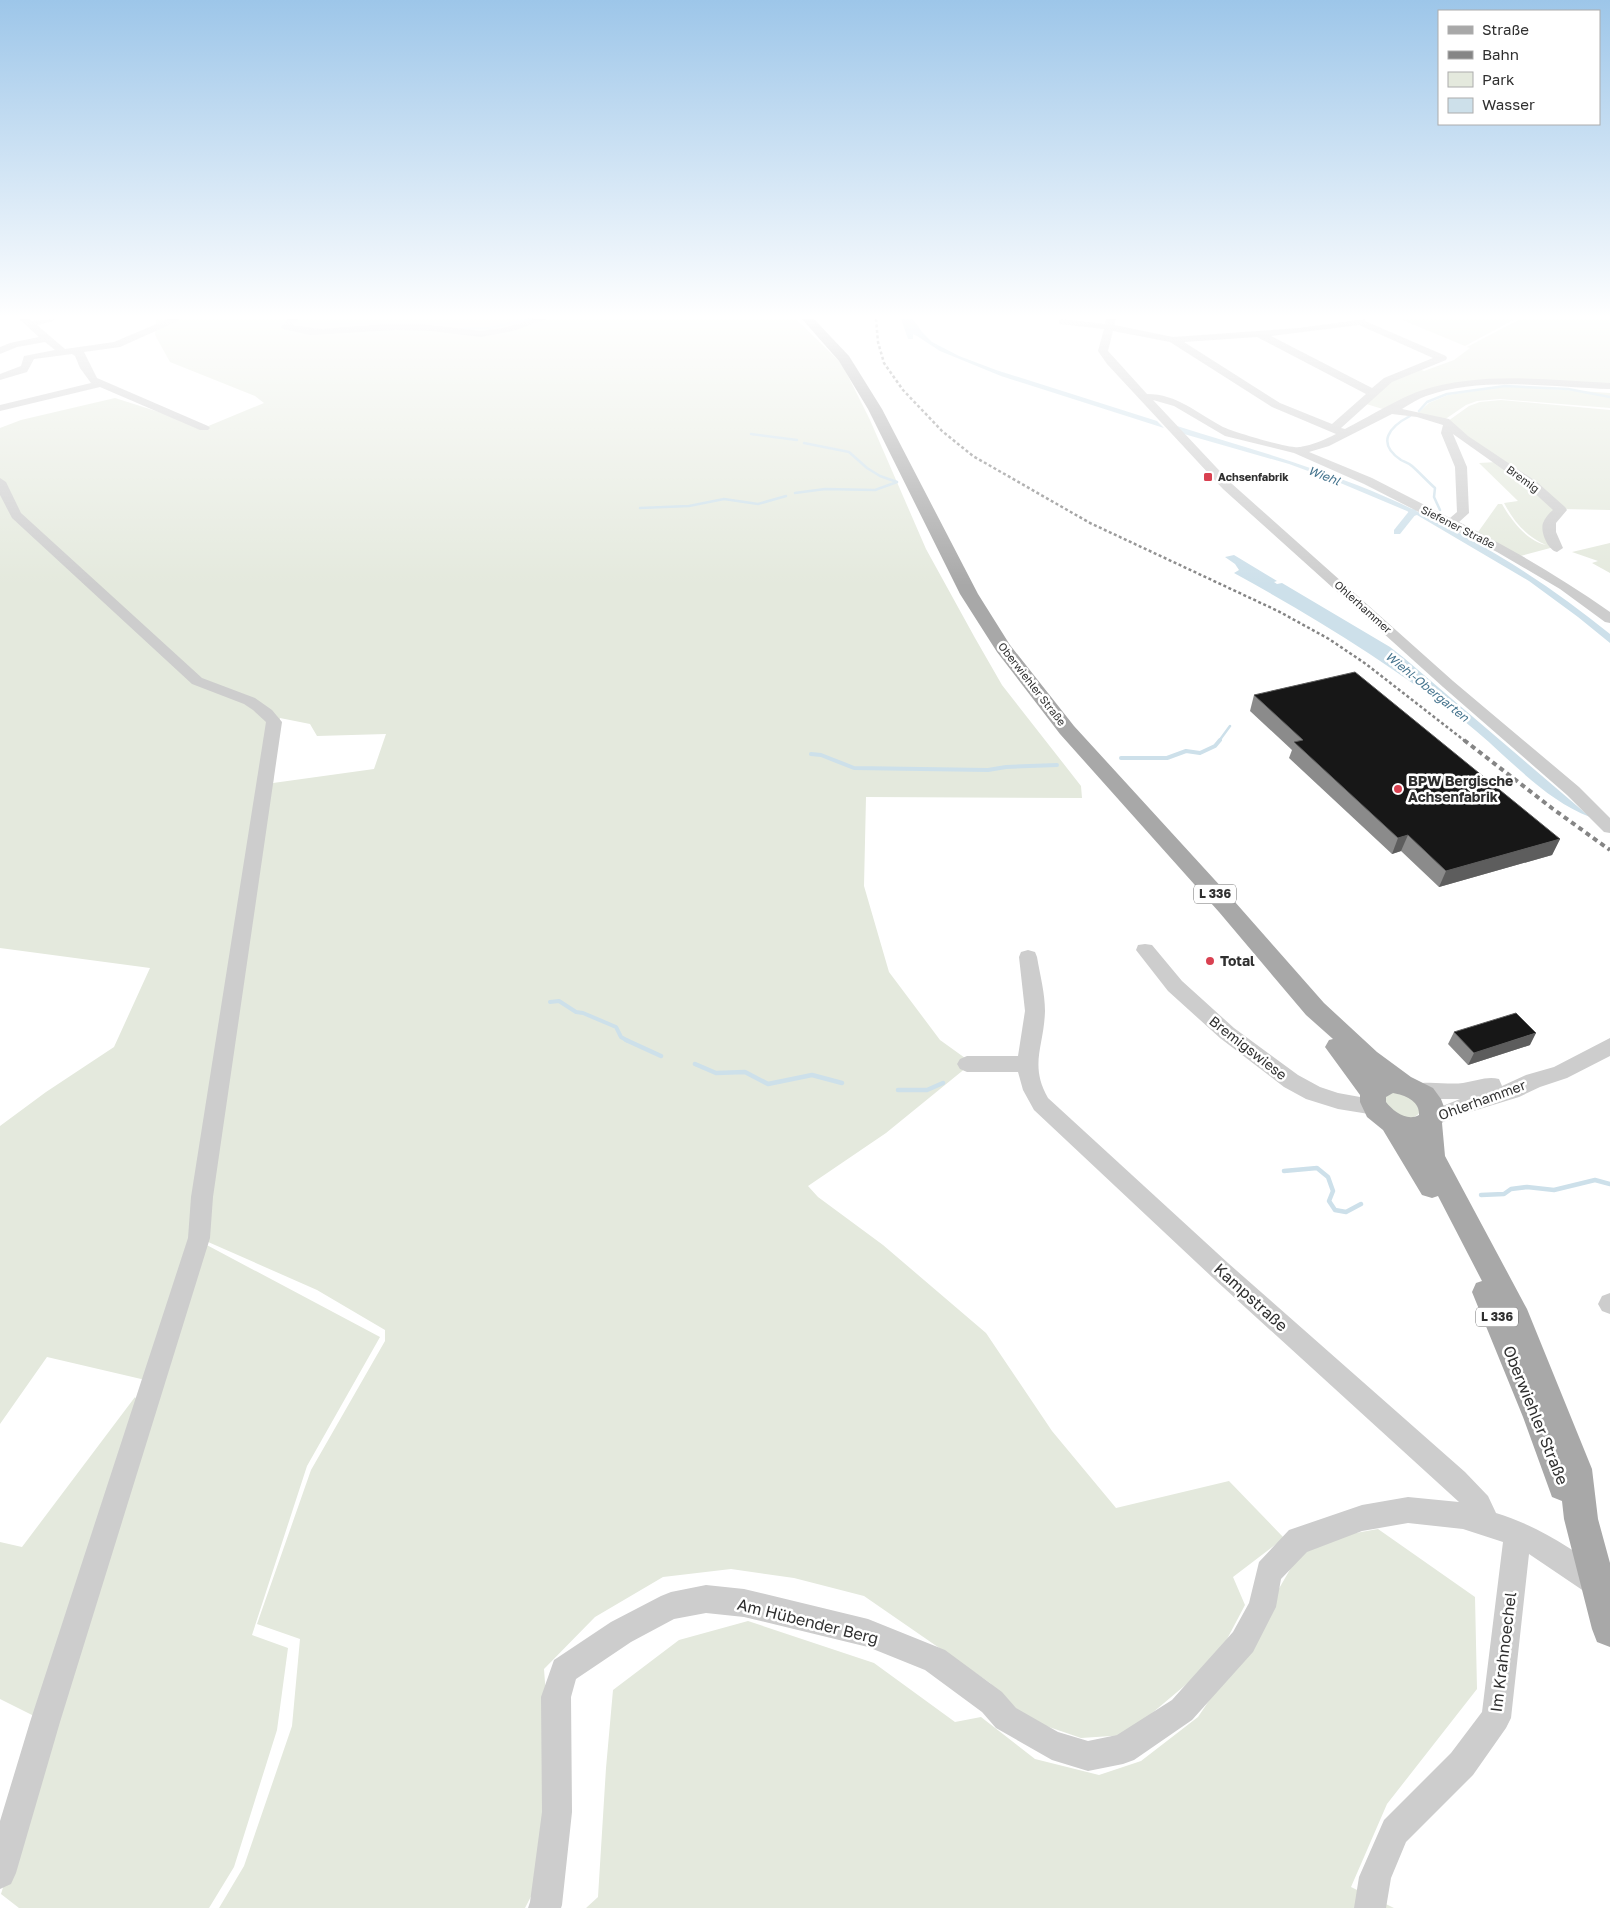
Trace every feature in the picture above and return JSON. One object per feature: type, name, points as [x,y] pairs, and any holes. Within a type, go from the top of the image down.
[{"type":"main road","name":"Oberwiehler Straße","points":[[874,408],[969,594],[1003,648],[1067,730],[1315,1009],[1337,1028],[1368,1060],[1424,1095],[1432,1107],[1429,1144],[1432,1157],[1516,1318],[1560,1427],[1574,1469],[1581,1519]]},
{"type":"main road","name":"Oberwiehler Straße","points":[[1315,1009],[1331,1038],[1381,1109],[1434,1191],[1481,1279],[1538,1417],[1560,1477],[1581,1519],[1604,1589],[1610,1629]]},
{"type":"main road","points":[[1410,1087],[1384,1085],[1378,1088],[1381,1109],[1414,1128],[1430,1121]]},
{"type":"street","points":[[157,408],[204,428]]},
{"type":"street","name":"Ohlerhammer","points":[[1153,408],[1214,474],[1265,521],[1591,808],[1609,827]]},
{"type":"street","points":[[1187,408],[1229,434]]},
{"type":"street","points":[[1283,408],[1346,434]]},
{"type":"street","points":[[1333,429],[1356,408]]},
{"type":"street","points":[[1298,451],[1317,447],[1346,434],[1394,408]]},
{"type":"street","name":"Bremig","points":[[1390,410],[1434,418],[1449,424],[1464,438],[1533,485],[1561,510],[1556,513],[1549,523],[1548,532],[1557,548]]},
{"type":"street","points":[[1449,424],[1447,433],[1461,467],[1463,512],[1450,524]]},
{"type":"street","name":"Siefener Straße","points":[[1229,434],[1298,451],[1368,481],[1502,549],[1565,586],[1610,619]]},
{"type":"street","points":[[0,482],[16,514],[197,681],[214,689],[251,700],[268,712],[274,722],[203,1187],[199,1238],[45,1722],[1,1868]]},
{"type":"street","name":"Bremigswiese","points":[[1145,950],[1175,986],[1227,1033],[1290,1081],[1338,1101],[1381,1109]]},
{"type":"street","name":"Kampstraße","points":[[1028,957],[1035,1011],[1026,1064],[1029,1082],[1041,1104],[1220,1270],[1456,1481],[1476,1501],[1483,1512],[1486,1523]]},
{"type":"street","name":"Ohlerhammer","points":[[1430,1121],[1450,1110],[1512,1091],[1532,1081],[1560,1073],[1595,1056],[1610,1045]]},
{"type":"street","points":[[967,1064],[1026,1064]]},
{"type":"street","name":"Ohlerhammer","points":[[1410,1087],[1462,1091],[1505,1083],[1532,1081]]},
{"type":"street","name":"Am Hübender Berg","points":[[544,1908],[546,1906],[557,1812],[556,1697],[564,1670],[621,1632],[671,1606],[706,1599],[744,1603],[868,1633],[935,1660],[992,1702],[1006,1718],[1052,1745],[1088,1756],[1123,1749],[1182,1710],[1243,1642],[1262,1607],[1268,1572],[1299,1540],[1362,1518],[1408,1510],[1463,1516],[1518,1533],[1550,1550],[1604,1589]]},
{"type":"street","name":"Im Krahnoechel","points":[[1370,1908],[1375,1878],[1395,1831],[1462,1764],[1496,1718],[1518,1533]]},
{"type":"green space","points":[[72,408],[147,408],[206,427],[252,408],[864,408],[926,549],[975,638],[1002,685],[1081,786],[1082,798],[866,797],[864,886],[889,972],[940,1040],[972,1063],[886,1133],[808,1186],[818,1197],[883,1245],[986,1333],[1052,1431],[1116,1508],[1229,1481],[1284,1538],[1233,1577],[1245,1605],[1226,1641],[1189,1682],[1126,1735],[1081,1738],[1017,1716],[990,1683],[864,1596],[794,1578],[731,1569],[663,1577],[595,1617],[544,1669],[553,1790],[543,1873],[525,1908],[219,1908],[244,1866],[292,1726],[300,1639],[257,1624],[311,1470],[385,1341],[385,1330],[317,1290],[199,1238],[154,1382],[47,1357],[0,1424],[0,1126],[46,1092],[114,1047],[150,968],[0,948],[0,428],[21,420]],"holes":[[[280,718],[310,724],[317,736],[386,734],[374,769],[273,783]]]},
{"type":"green space","points":[[1424,408],[1462,408],[1444,420],[1417,414]]},
{"type":"green space","points":[[1466,408],[1589,408],[1610,410],[1610,510],[1562,509],[1466,438],[1448,421]]},
{"type":"green space","points":[[1497,462],[1555,506],[1555,547],[1547,545],[1554,547],[1517,557],[1476,535],[1498,504],[1502,504],[1510,517],[1526,534],[1539,543],[1546,545],[1532,537],[1516,522],[1504,503],[1518,501],[1479,463]]},
{"type":"green space","points":[[1610,543],[1610,573],[1592,563],[1598,561],[1572,552]]},
{"type":"green space","points":[[1394,1092],[1415,1099],[1420,1112],[1412,1118],[1407,1118],[1393,1111],[1385,1104],[1386,1096]]},
{"type":"green space","points":[[203,1243],[380,1337],[307,1466],[252,1635],[288,1648],[277,1730],[234,1867],[209,1908],[19,1908],[1,1894]]},
{"type":"green space","points":[[135,1397],[140,1406],[38,1718],[0,1699],[0,1542],[22,1547]]},
{"type":"green space","points":[[1378,1529],[1475,1597],[1477,1689],[1387,1804],[1351,1887],[1394,1908],[586,1908],[598,1897],[613,1690],[679,1640],[748,1621],[874,1663],[955,1722],[981,1717],[1035,1759],[1099,1775],[1141,1761],[1198,1717],[1242,1652],[1306,1542]]},
{"type":"water","points":[[1101,408],[1116,408],[1157,421],[1164,428]]},
{"type":"water","name":"Wiehl","points":[[1177,426],[1335,477],[1391,499],[1424,515],[1490,550],[1552,590],[1610,634],[1610,643],[1529,581],[1417,515],[1414,516],[1407,511],[1338,482],[1289,464],[1184,434]]},
{"type":"water","name":"Wiehl-Obergarten","points":[[1234,555],[1277,581],[1274,582],[1277,584],[1282,583],[1390,647],[1590,817],[1572,809],[1539,787],[1464,721],[1409,680],[1323,624],[1234,573],[1239,570],[1235,564],[1225,557]]},
{"type":"building","name":"BPW Bergische Achsenfabrik","points":[[1355,672],[1560,839],[1446,871],[1408,835],[1398,838],[1294,742],[1303,740],[1254,695]]},
{"type":"building","points":[[1516,1013],[1536,1033],[1474,1053],[1454,1032]]},
{"type":"waterway","points":[[1410,416],[1391,430],[1387,442],[1393,454],[1411,465],[1435,488],[1434,497],[1440,510]]},
{"type":"waterway","points":[[751,434],[797,440]]},
{"type":"waterway","points":[[795,493],[825,489],[875,490],[897,482],[880,476],[867,468],[849,452],[804,443]]},
{"type":"waterway","points":[[640,508],[689,506],[724,499],[758,504],[786,496]]},
{"type":"waterway","points":[[1397,532],[1413,512]]},
{"type":"waterway","points":[[1219,741],[1230,726]]},
{"type":"waterway","points":[[1121,758],[1167,758],[1186,751],[1200,753],[1215,746],[1220,740]]},
{"type":"waterway","points":[[811,754],[821,755],[854,768],[988,770],[1006,767],[1057,765]]},
{"type":"waterway","points":[[550,1002],[559,1001],[576,1012],[583,1013],[616,1027],[621,1037],[627,1041]]},
{"type":"waterway","points":[[627,1041],[661,1056]]},
{"type":"waterway","points":[[695,1064],[716,1073],[745,1072],[768,1084],[812,1075],[842,1083]]},
{"type":"waterway","points":[[898,1090],[927,1090],[943,1083]]},
{"type":"waterway","points":[[1284,1171],[1317,1168],[1328,1177],[1333,1191],[1329,1201],[1335,1210],[1346,1212],[1361,1204]]},
{"type":"waterway","points":[[1481,1195],[1504,1194],[1511,1189],[1527,1187],[1554,1190],[1595,1180],[1610,1184]]},
{"type":"railway","points":[[920,408],[942,431],[973,456],[1090,523],[1278,611],[1329,639],[1366,664],[1465,741]]},
{"type":"railway","points":[[1464,740],[1553,809],[1610,850]]},
{"type":"place","name":"Achsenfabrik","points":[[1208,477]]},
{"type":"place","name":"BPW Bergische Achsenfabrik","points":[[1398,789]]},
{"type":"place","name":"Total","points":[[1210,961]]}]
